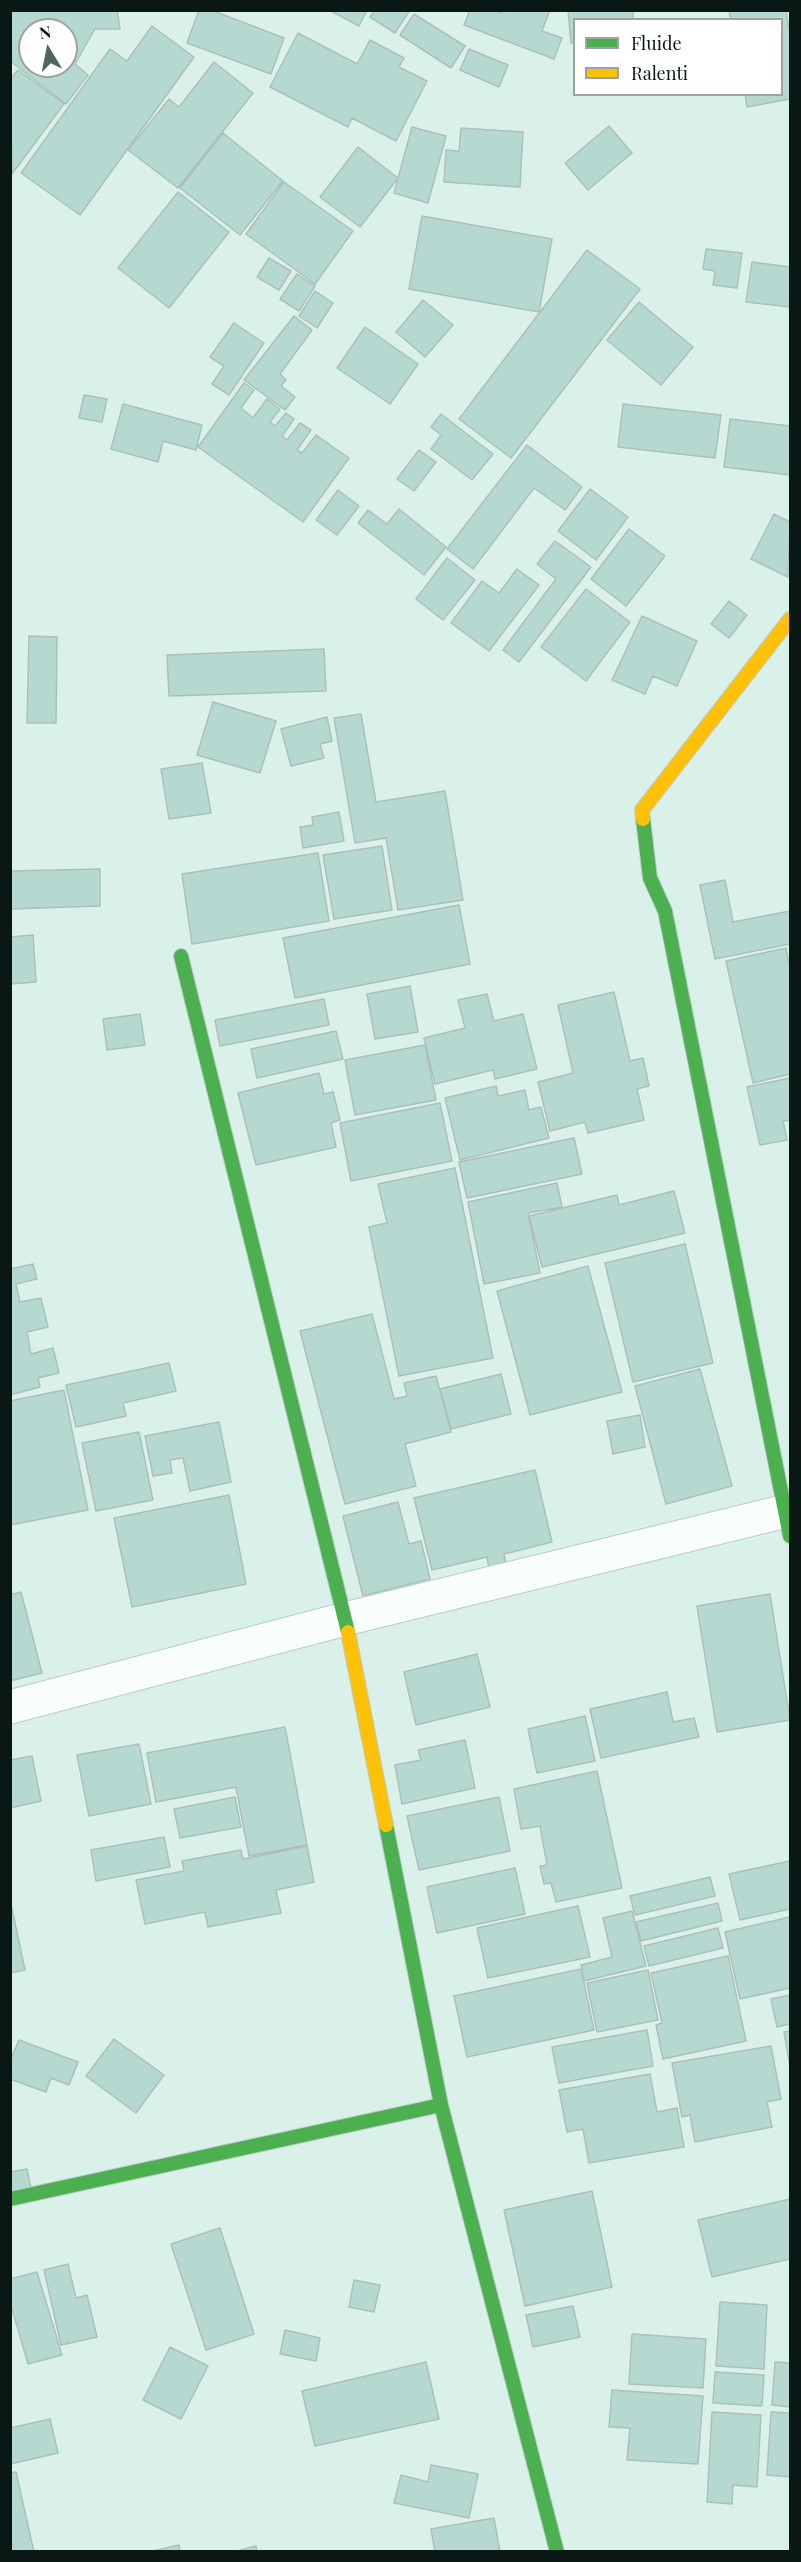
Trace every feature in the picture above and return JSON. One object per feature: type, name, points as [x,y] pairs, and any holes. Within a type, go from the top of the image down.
[{"type":"street","points":[[10,1707],[345,1619],[789,1519],[666,911],[650,878],[642,810],[790,619]]},
{"type":"street","points":[[181,956],[345,1619],[441,2105],[557,2552]]},
{"type":"street","points":[[10,2199],[441,2105]]},
{"type":"building","points":[[10,10],[117,10],[120,29],[95,29],[78,59],[78,18],[18,18],[18,67],[10,61]]},
{"type":"building","points":[[199,10],[211,10],[284,38],[271,74],[187,43]]},
{"type":"building","points":[[329,10],[367,10],[359,26]]},
{"type":"building","points":[[375,10],[410,10],[395,33],[370,17]]},
{"type":"building","points":[[470,10],[494,10],[502,13],[503,10],[550,10],[542,31],[562,38],[554,59],[464,25]]},
{"type":"building","points":[[568,10],[633,10],[633,18],[573,18],[573,43],[571,43]]},
{"type":"building","points":[[729,10],[786,10],[790,35],[790,99],[747,107],[745,96],[783,96],[783,18],[731,18]]},
{"type":"building","points":[[414,14],[465,46],[451,68],[400,35]]},
{"type":"building","points":[[152,26],[194,57],[80,215],[21,173],[110,49],[127,61]]},
{"type":"building","points":[[298,33],[357,64],[370,40],[404,58],[399,67],[427,81],[396,141],[352,118],[348,127],[270,87]]},
{"type":"building","points":[[469,49],[508,65],[499,87],[460,70]]},
{"type":"building","points":[[214,62],[253,93],[178,188],[128,150],[169,99],[179,107]]},
{"type":"building","points":[[78,67],[88,75],[66,104],[32,78],[78,78]]},
{"type":"building","points":[[18,70],[18,78],[29,78],[64,104],[12,174],[10,79]]},
{"type":"building","points":[[609,126],[632,153],[588,190],[565,163]]},
{"type":"building","points":[[412,127],[446,136],[428,203],[394,193]]},
{"type":"building","points":[[461,128],[523,132],[520,187],[444,182],[446,150],[459,151]]},
{"type":"building","points":[[223,133],[283,181],[240,235],[180,188]]},
{"type":"building","points":[[358,147],[398,178],[360,227],[320,197]]},
{"type":"building","points":[[284,182],[353,231],[315,284],[246,234]]},
{"type":"building","points":[[178,192],[229,232],[169,308],[118,268]]},
{"type":"building","points":[[422,216],[552,239],[539,312],[409,289]]},
{"type":"building","points":[[706,249],[742,253],[737,288],[713,285],[715,271],[703,269]]},
{"type":"building","points":[[587,250],[640,289],[511,458],[459,419]]},
{"type":"building","points":[[269,258],[291,271],[279,290],[257,277]]},
{"type":"building","points":[[752,262],[790,267],[790,307],[746,302]]},
{"type":"building","points":[[297,274],[315,286],[299,311],[280,299]]},
{"type":"building","points":[[315,291],[333,303],[317,328],[299,316]]},
{"type":"building","points":[[423,300],[453,325],[425,357],[396,332]]},
{"type":"building","points":[[639,302],[693,347],[661,385],[607,340]]},
{"type":"building","points":[[294,316],[312,330],[280,374],[286,380],[281,386],[295,397],[285,410],[244,380]]},
{"type":"building","points":[[234,323],[264,343],[229,395],[212,384],[224,366],[210,357]]},
{"type":"building","points":[[365,327],[418,364],[390,404],[337,368]]},
{"type":"building","points":[[244,383],[254,390],[241,408],[253,418],[267,399],[280,409],[270,422],[275,426],[286,413],[294,419],[282,436],[287,440],[300,423],[311,430],[297,450],[302,453],[316,435],[349,458],[303,522],[198,447]]},
{"type":"building","points":[[84,395],[107,399],[102,422],[79,418]]},
{"type":"building","points":[[123,404],[202,425],[196,450],[163,441],[158,462],[111,449]]},
{"type":"building","points":[[623,404],[721,415],[715,458],[618,447]]},
{"type":"building","points":[[441,414],[493,454],[472,480],[431,449],[441,435],[431,427]]},
{"type":"building","points":[[730,419],[790,426],[790,475],[724,467]]},
{"type":"building","points":[[527,445],[582,487],[565,510],[534,488],[473,569],[447,549]]},
{"type":"building","points":[[419,450],[436,462],[414,491],[397,479]]},
{"type":"building","points":[[590,489],[628,517],[596,560],[558,531]]},
{"type":"building","points":[[338,490],[359,506],[337,535],[316,520]]},
{"type":"building","points":[[399,509],[446,547],[424,575],[358,523],[368,510],[387,524]]},
{"type":"building","points":[[774,514],[790,522],[788,577],[751,559]]},
{"type":"building","points":[[629,529],[665,556],[626,606],[591,579]]},
{"type":"building","points":[[555,541],[591,567],[519,662],[503,650],[556,579],[537,564]]},
{"type":"building","points":[[447,558],[475,580],[443,620],[416,599]]},
{"type":"building","points":[[517,569],[539,585],[489,651],[451,623],[482,581],[499,593]]},
{"type":"building","points":[[586,589],[630,622],[586,681],[541,647]]},
{"type":"building","points":[[729,601],[747,615],[729,638],[711,624]]},
{"type":"building","points":[[642,616],[697,641],[677,686],[653,676],[645,694],[612,680]]},
{"type":"building","points":[[29,636],[57,637],[56,723],[27,723]]},
{"type":"building","points":[[324,649],[326,691],[169,696],[167,655]]},
{"type":"building","points":[[213,702],[276,721],[260,773],[197,755]]},
{"type":"building","points":[[361,714],[376,802],[445,791],[463,900],[398,910],[386,838],[355,843],[334,718]]},
{"type":"building","points":[[327,717],[332,741],[320,744],[324,758],[291,766],[281,729]]},
{"type":"building","points":[[202,763],[211,813],[169,819],[161,769]]},
{"type":"building","points":[[339,812],[344,841],[303,848],[300,827],[313,825],[312,817]]},
{"type":"building","points":[[382,846],[392,910],[334,919],[323,855]]},
{"type":"building","points":[[318,853],[329,921],[192,944],[182,874]]},
{"type":"building","points":[[100,869],[100,906],[10,909],[10,871]]},
{"type":"building","points":[[725,880],[733,922],[790,911],[790,944],[715,959],[700,885]]},
{"type":"building","points":[[459,905],[470,964],[295,998],[283,938]]},
{"type":"building","points":[[33,935],[36,982],[10,984],[10,937]]},
{"type":"building","points":[[786,948],[790,968],[790,1074],[753,1083],[726,961]]},
{"type":"building","points":[[410,986],[418,1032],[375,1039],[367,994]]},
{"type":"building","points":[[614,992],[630,1061],[643,1058],[649,1086],[637,1089],[644,1120],[588,1133],[585,1122],[550,1131],[538,1082],[573,1073],[558,1005]]},
{"type":"building","points":[[487,994],[494,1021],[523,1014],[537,1069],[495,1079],[493,1070],[435,1084],[424,1038],[465,1028],[458,1000]]},
{"type":"building","points":[[324,999],[329,1025],[220,1046],[215,1020]]},
{"type":"building","points":[[140,1014],[145,1045],[107,1050],[103,1019]]},
{"type":"building","points":[[336,1031],[343,1059],[257,1078],[251,1049]]},
{"type":"building","points":[[425,1045],[436,1100],[355,1115],[345,1060]]},
{"type":"building","points":[[319,1073],[324,1094],[333,1092],[340,1120],[331,1123],[336,1147],[256,1165],[238,1093]]},
{"type":"building","points":[[790,1078],[790,1120],[783,1121],[787,1140],[760,1145],[747,1087]]},
{"type":"building","points":[[496,1086],[498,1096],[525,1090],[529,1110],[541,1107],[549,1138],[460,1160],[445,1098]]},
{"type":"building","points":[[440,1103],[452,1161],[351,1181],[340,1123]]},
{"type":"building","points":[[574,1138],[582,1174],[467,1198],[459,1162]]},
{"type":"building","points":[[455,1168],[493,1358],[399,1376],[369,1227],[387,1223],[378,1184]]},
{"type":"building","points":[[557,1183],[562,1207],[528,1213],[540,1273],[484,1284],[468,1202]]},
{"type":"building","points":[[674,1191],[685,1233],[542,1267],[529,1216],[617,1195],[619,1205]]},
{"type":"building","points":[[685,1244],[713,1363],[633,1382],[605,1263]]},
{"type":"building","points":[[33,1264],[37,1279],[16,1284],[20,1302],[41,1298],[48,1327],[27,1332],[31,1354],[53,1348],[59,1373],[38,1378],[40,1387],[10,1395],[10,1269]]},
{"type":"building","points":[[588,1266],[622,1392],[530,1415],[497,1291]]},
{"type":"building","points":[[372,1314],[394,1399],[407,1396],[404,1383],[436,1376],[451,1432],[405,1444],[416,1486],[345,1504],[300,1331]]},
{"type":"building","points":[[169,1363],[176,1391],[123,1403],[126,1416],[76,1427],[66,1385]]},
{"type":"building","points":[[700,1369],[732,1486],[666,1504],[635,1386]]},
{"type":"building","points":[[501,1374],[511,1414],[451,1429],[440,1389]]},
{"type":"building","points":[[64,1390],[88,1510],[10,1525],[10,1401]]},
{"type":"building","points":[[640,1415],[645,1447],[613,1454],[607,1421]]},
{"type":"building","points":[[219,1422],[231,1482],[190,1491],[183,1458],[170,1460],[172,1473],[153,1476],[145,1436]]},
{"type":"building","points":[[139,1432],[153,1500],[96,1511],[82,1443]]},
{"type":"building","points":[[535,1470],[552,1542],[504,1554],[506,1565],[489,1569],[487,1557],[432,1570],[414,1498]]},
{"type":"building","points":[[229,1495],[246,1584],[132,1607],[114,1518]]},
{"type":"building","points":[[398,1502],[409,1544],[421,1541],[430,1579],[363,1596],[343,1516]]},
{"type":"building","points":[[21,1592],[42,1673],[10,1681],[10,1595]]},
{"type":"building","points":[[770,1594],[790,1720],[717,1732],[697,1606]]},
{"type":"building","points":[[477,1654],[490,1707],[416,1725],[404,1672]]},
{"type":"building","points":[[667,1692],[673,1722],[694,1718],[699,1737],[601,1758],[590,1709]]},
{"type":"building","points":[[585,1716],[595,1761],[537,1773],[528,1729]]},
{"type":"building","points":[[285,1727],[307,1845],[249,1856],[236,1787],[156,1802],[147,1753]]},
{"type":"building","points":[[465,1740],[475,1788],[402,1804],[395,1765],[421,1760],[418,1750]]},
{"type":"building","points":[[139,1744],[151,1804],[89,1816],[77,1755]]},
{"type":"building","points":[[32,1756],[41,1801],[10,1808],[10,1760]]},
{"type":"building","points":[[597,1771],[622,1888],[556,1902],[551,1883],[544,1884],[540,1866],[547,1865],[540,1826],[521,1829],[514,1789]]},
{"type":"building","points":[[235,1797],[241,1827],[180,1838],[174,1809]]},
{"type":"building","points":[[499,1797],[510,1851],[419,1870],[407,1816]]},
{"type":"building","points":[[164,1837],[170,1867],[96,1881],[91,1850]]},
{"type":"building","points":[[307,1846],[314,1882],[276,1890],[281,1913],[208,1927],[205,1912],[145,1924],[136,1880],[184,1871],[182,1861],[241,1850],[243,1859]]},
{"type":"building","points":[[790,1861],[790,1909],[740,1920],[729,1874]]},
{"type":"building","points":[[515,1868],[525,1914],[437,1933],[427,1887]]},
{"type":"building","points":[[710,1877],[715,1896],[635,1915],[630,1896]]},
{"type":"building","points":[[10,1899],[25,1970],[10,1973]]},
{"type":"building","points":[[718,1903],[722,1921],[641,1941],[636,1922]]},
{"type":"building","points":[[578,1906],[590,1957],[488,1978],[477,1928]]},
{"type":"building","points":[[632,1911],[646,1966],[584,1981],[581,1965],[612,1957],[603,1918]]},
{"type":"building","points":[[790,1917],[790,1988],[740,1999],[725,1932]]},
{"type":"building","points":[[718,1928],[723,1948],[649,1966],[644,1946]]},
{"type":"building","points":[[728,1956],[746,2041],[663,2059],[656,2025],[662,2023],[651,1973]]},
{"type":"building","points":[[581,1969],[594,2030],[467,2057],[454,1996]]},
{"type":"building","points":[[648,1970],[658,2020],[597,2032],[587,1983]]},
{"type":"building","points":[[790,1995],[790,2024],[777,2027],[771,1999]]},
{"type":"building","points":[[647,2030],[653,2066],[559,2083],[552,2047]]},
{"type":"building","points":[[790,2031],[790,2066],[784,2032]]},
{"type":"building","points":[[114,2039],[164,2075],[136,2113],[86,2076]]},
{"type":"building","points":[[19,2040],[78,2062],[69,2085],[51,2078],[46,2092],[10,2079],[10,2061]]},
{"type":"building","points":[[771,2046],[781,2099],[767,2102],[772,2127],[695,2142],[690,2115],[682,2117],[672,2063]]},
{"type":"building","points":[[650,2074],[657,2112],[677,2108],[684,2147],[589,2163],[583,2129],[567,2132],[559,2090]]},
{"type":"building","points":[[27,2169],[32,2193],[10,2196],[10,2172]]},
{"type":"building","points":[[592,2191],[612,2287],[525,2306],[504,2210]]},
{"type":"building","points":[[790,2199],[790,2259],[712,2277],[698,2220]]},
{"type":"building","points":[[220,2228],[254,2334],[206,2350],[171,2244]]},
{"type":"building","points":[[68,2264],[76,2298],[87,2295],[97,2337],[61,2345],[44,2270]]},
{"type":"building","points":[[37,2272],[62,2355],[28,2364],[10,2302],[10,2279]]},
{"type":"building","points":[[354,2280],[380,2285],[374,2312],[349,2307]]},
{"type":"building","points":[[720,2302],[767,2305],[764,2369],[716,2366]]},
{"type":"building","points":[[573,2306],[580,2337],[533,2347],[526,2315]]},
{"type":"building","points":[[285,2330],[320,2338],[316,2361],[280,2354]]},
{"type":"building","points":[[632,2334],[706,2339],[703,2388],[629,2384]]},
{"type":"building","points":[[170,2347],[208,2366],[181,2419],[143,2400]]},
{"type":"building","points":[[426,2362],[439,2419],[315,2446],[302,2391]]},
{"type":"building","points":[[775,2362],[790,2363],[790,2407],[772,2405]]},
{"type":"building","points":[[715,2372],[764,2375],[762,2406],[713,2403]]},
{"type":"building","points":[[612,2390],[703,2396],[698,2464],[627,2460],[630,2428],[609,2427]]},
{"type":"building","points":[[712,2412],[761,2415],[757,2487],[733,2485],[732,2504],[707,2502]]},
{"type":"building","points":[[771,2412],[790,2413],[790,2477],[767,2475]]},
{"type":"building","points":[[50,2419],[58,2453],[10,2464],[10,2428]]},
{"type":"building","points":[[431,2465],[478,2474],[469,2518],[394,2503],[401,2475],[428,2482]]},
{"type":"building","points":[[16,2472],[34,2552],[10,2552],[10,2473]]},
{"type":"building","points":[[494,2518],[500,2552],[435,2552],[431,2529]]},
{"type":"building","points":[[179,2545],[180,2552],[149,2552]]},
{"type":"building","points":[[256,2546],[257,2552],[233,2552]]},
{"type":"traffic: fast","points":[[643,819],[650,878],[665,911],[790,1536]]},
{"type":"traffic: fast","points":[[181,956],[348,1632]]},
{"type":"traffic: fast","points":[[386,1825],[441,2105],[557,2552]]},
{"type":"traffic: fast","points":[[10,2199],[441,2105]]},
{"type":"traffic: slow","points":[[643,819],[642,810],[790,619]]},
{"type":"traffic: slow","points":[[348,1632],[386,1825]]}]
